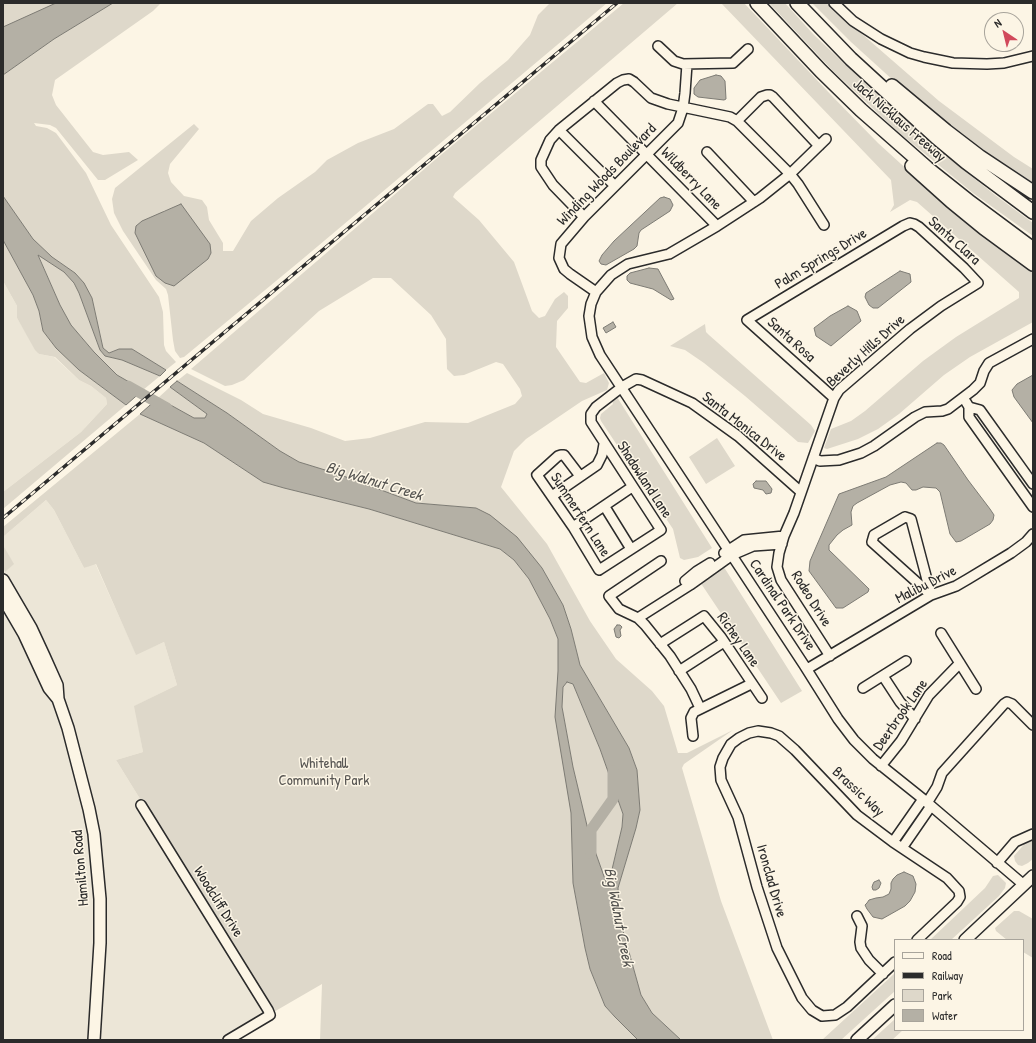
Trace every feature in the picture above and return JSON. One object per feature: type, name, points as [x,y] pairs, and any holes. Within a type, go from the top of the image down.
[{"type":"highway","name":"Jack Nicklaus Freeway","points":[[757,3],[799,48],[861,110],[970,203],[1033,249]]},
{"type":"highway","name":"Jack Nicklaus Freeway","points":[[797,3],[873,80],[936,137],[966,162],[1033,212]]},
{"type":"highway","points":[[818,25],[840,40],[946,131],[980,157],[1033,192]]},
{"type":"highway","points":[[861,110],[894,149],[945,196],[984,228],[1033,264]]},
{"type":"main road","name":"Hamilton Road","points":[[3,580],[31,628],[57,685],[58,699],[68,728],[93,829],[100,899],[100,943],[94,1040]]},
{"type":"main road","name":"Hamilton Road","points":[[3,598],[24,634],[48,688],[58,699]]},
{"type":"main road","points":[[966,939],[1033,876]]},
{"type":"main road","points":[[857,1040],[894,1006]]},
{"type":"street","points":[[834,3],[854,21],[881,39],[910,53],[924,57],[953,63],[987,64],[1004,63],[1033,56]]},
{"type":"street","points":[[658,46],[674,61],[687,64],[732,63],[748,49]]},
{"type":"street","name":"Winding Woods Boulevard","points":[[596,292],[564,269],[559,258],[559,249],[563,240],[584,217],[678,123],[683,108],[687,64]]},
{"type":"street","points":[[584,217],[553,185],[541,167],[543,153],[550,140],[560,130],[617,83],[622,80],[629,79],[651,98],[683,108],[730,117],[737,121],[790,174],[824,225]]},
{"type":"street","points":[[596,292],[611,275],[622,267],[669,254],[754,202],[790,174],[823,142],[770,95],[761,97],[737,121]]},
{"type":"street","name":"Wildberry Lane","points":[[594,101],[717,226]]},
{"type":"street","points":[[560,130],[615,186]]},
{"type":"street","points":[[707,152],[754,202]]},
{"type":"street","name":"Santa Clara","points":[[910,223],[919,227],[964,268],[978,283]]},
{"type":"street","name":"Palm Springs Drive","points":[[747,320],[910,223]]},
{"type":"street","name":"Beverly Hills Drive","points":[[782,545],[834,398],[839,390],[910,329],[941,306],[978,283]]},
{"type":"street","name":"Cardinal Park Drive","points":[[596,292],[590,310],[590,327],[592,338],[600,355],[838,719],[854,740],[881,766],[1024,885]]},
{"type":"street","name":"Santa Rosa","points":[[747,320],[834,398]]},
{"type":"street","points":[[813,458],[820,461],[839,460],[861,453],[874,446],[924,412],[942,411],[948,409],[980,384],[984,371],[990,363],[1033,339]]},
{"type":"street","name":"Santa Monica Drive","points":[[604,444],[591,422],[591,414],[596,407],[622,387],[636,379],[642,380],[692,403],[738,436],[801,492]]},
{"type":"street","points":[[963,398],[969,406],[980,410],[1033,484]]},
{"type":"street","points":[[969,406],[969,417],[1033,507]]},
{"type":"street","points":[[552,496],[597,465],[602,455],[604,444]]},
{"type":"street","name":"Shadowland Lane","points":[[600,570],[661,530],[604,444]]},
{"type":"street","name":"Summerfern Lane","points":[[580,476],[564,455],[558,456],[537,474],[600,570]]},
{"type":"street","points":[[573,527],[605,507],[632,487]]},
{"type":"street","points":[[605,507],[631,549]]},
{"type":"street","points":[[905,517],[911,519],[931,595],[872,542],[874,535],[905,517]]},
{"type":"street","name":"Malibu Drive","points":[[807,670],[931,595],[956,586],[968,579],[1011,553],[1026,542],[1033,534]]},
{"type":"street","points":[[638,618],[676,594],[683,583],[697,571],[730,552],[744,540],[782,545]]},
{"type":"street","name":"Rodeo Drive","points":[[782,545],[777,567],[781,580],[830,656]]},
{"type":"street","points":[[661,561],[609,596],[620,609],[638,618],[645,625],[691,689],[700,708],[691,715],[693,736]]},
{"type":"street","name":"Richey Lane","points":[[660,644],[704,616],[724,642],[751,684],[762,698]]},
{"type":"street","points":[[942,633],[976,689]]},
{"type":"street","points":[[679,671],[724,642]]},
{"type":"street","points":[[863,688],[906,661]]},
{"type":"street","name":"Deerbrook Lane","points":[[881,766],[901,741],[929,695],[960,663]]},
{"type":"street","points":[[883,676],[900,702],[915,719]]},
{"type":"street","name":"Richey Lane","points":[[700,708],[751,684]]},
{"type":"street","points":[[902,848],[937,787],[942,772],[1004,704],[1007,702],[1012,704],[1033,725]]},
{"type":"street","name":"Brassic Way","points":[[731,744],[749,733],[758,731],[779,736],[795,750],[857,815],[893,842],[947,878],[959,891],[960,897],[954,907],[918,939]]},
{"type":"street","name":"Ironclad Drive","points":[[731,744],[722,758],[720,767],[721,780],[738,818],[757,887],[777,948],[802,998],[812,1010],[822,1016],[835,1015],[846,1007],[882,974]]},
{"type":"street","points":[[893,842],[927,803]]},
{"type":"street","name":"Woodcliff Drive","points":[[141,805],[270,1015],[228,1040]]},
{"type":"street","points":[[997,863],[1015,842],[1033,834]]},
{"type":"street","points":[[857,916],[862,926],[860,942],[861,948],[869,960],[882,974],[894,963]]},
{"type":"shaded area","points":[[3,281],[17,306],[17,318],[39,354],[54,357],[79,380],[91,386],[106,398],[107,404],[81,432],[3,492]]},
{"type":"shaded area","points":[[46,500],[54,510],[84,568],[95,563],[136,654],[164,642],[177,685],[135,706],[143,752],[116,760],[272,1013],[226,1040],[3,1040],[3,573],[13,564],[3,545],[3,537]]},
{"type":"green space","points":[[3,3],[69,3],[26,17],[3,27]]},
{"type":"green space","points":[[113,3],[161,3],[153,11],[55,80],[52,95],[56,105],[93,152],[103,155],[129,152],[138,160],[105,180],[98,180],[56,128],[50,125],[34,123],[36,126],[47,128],[56,133],[86,173],[111,225],[159,297],[163,312],[164,345],[166,351],[176,362],[166,370],[132,349],[119,349],[109,353],[103,348],[92,298],[75,273],[52,257],[33,239],[3,196],[3,75],[54,39]]},
{"type":"green space","points":[[550,3],[607,3],[299,262],[184,357],[180,358],[175,351],[166,289],[156,280],[123,231],[114,213],[112,199],[115,188],[194,124],[199,129],[170,164],[168,173],[171,182],[184,196],[202,200],[207,207],[209,220],[223,243],[223,251],[233,251],[251,221],[278,198],[315,172],[327,160],[358,143],[394,129],[428,104],[433,104],[442,116],[450,112],[480,83],[508,60],[530,35],[538,15]],"holes":[[[177,207],[165,283],[163,211]]]},
{"type":"green space","points":[[624,3],[678,3],[455,193],[453,197],[479,220],[514,262],[532,311],[539,318],[545,316],[555,299],[564,292],[568,296],[568,308],[557,321],[556,347],[580,382],[586,383],[604,373],[609,383],[607,390],[582,401],[526,439],[514,451],[501,487],[547,544],[590,621],[616,659],[652,691],[664,706],[678,753],[687,753],[733,730],[684,764],[682,768],[721,901],[773,1040],[681,1040],[652,1013],[641,995],[620,920],[618,888],[640,810],[637,770],[629,748],[580,665],[563,605],[542,568],[476,508],[416,503],[338,474],[299,462],[280,451],[227,413],[177,381],[187,373],[241,400],[263,414],[311,428],[345,441],[370,438],[425,422],[468,423],[515,404],[522,396],[520,389],[503,364],[496,362],[464,375],[454,376],[447,369],[446,339],[431,315],[391,278],[373,278],[319,311],[244,380],[225,386],[191,369],[436,159]]},
{"type":"green space","points":[[721,3],[744,3],[878,143],[963,220],[1033,272],[1033,322],[970,357],[944,375],[899,414],[878,429],[858,439],[827,449],[824,448],[831,429],[851,421],[865,411],[923,361],[956,337],[1019,298],[1019,292],[917,202],[910,200],[890,212],[894,205],[891,180]]},
{"type":"green space","points":[[769,3],[785,3],[814,35],[935,147],[1033,223],[1033,236],[973,193],[898,132],[833,71]]},
{"type":"green space","points":[[812,3],[828,3],[939,101],[1014,157],[1033,169],[1033,185],[957,134],[905,91],[851,42]]},
{"type":"green space","points":[[3,240],[33,295],[39,311],[43,331],[56,348],[79,370],[126,405],[3,509],[3,492],[81,432],[107,404],[106,398],[91,386],[79,380],[55,357],[39,354],[35,350],[17,318],[17,306],[3,281]]},
{"type":"green space","points":[[38,254],[64,272],[74,283],[100,350],[105,356],[122,360],[160,376],[143,390],[117,375],[94,352],[71,325],[60,305]]},
{"type":"green space","points":[[705,324],[706,332],[709,335],[811,425],[815,431],[808,443],[798,442],[704,363],[685,350],[670,346]]},
{"type":"green space","points":[[170,387],[207,414],[205,418],[194,418],[158,398]]},
{"type":"green space","points":[[617,397],[712,548],[698,557],[684,560],[680,558],[673,529],[601,421],[601,414],[613,404],[612,400]]},
{"type":"green space","name":"Whitehall Community Park","points":[[140,414],[204,443],[263,482],[369,509],[500,549],[514,560],[529,579],[550,619],[558,639],[558,671],[571,813],[573,883],[590,969],[605,1006],[638,1040],[320,1040],[322,984],[272,1013],[116,760],[143,752],[134,706],[177,685],[164,642],[136,655],[96,564],[84,568],[54,510],[46,500],[3,537],[3,527]]},
{"type":"green space","points":[[717,438],[735,466],[706,484],[689,457]]},
{"type":"green space","points":[[3,545],[14,564],[5,572],[3,568]]},
{"type":"green space","points":[[722,564],[802,691],[781,703],[700,582]]},
{"type":"green space","points":[[567,682],[573,684],[600,749],[623,814],[622,827],[610,878],[606,882],[589,834],[573,767],[562,707],[563,686]]},
{"type":"green space","points":[[1033,839],[1033,859],[1022,866],[1018,865],[1014,856],[1027,841]]},
{"type":"green space","points":[[998,875],[1006,883],[1005,888],[999,896],[952,939],[931,939],[985,888],[993,876]]},
{"type":"green space","points":[[1014,911],[1019,911],[1033,919],[1033,958],[1024,953],[1024,939],[1006,939],[996,931],[995,928]]},
{"type":"green space","points":[[894,974],[894,992],[841,1040],[822,1040]]},
{"type":"green space","points":[[894,1020],[894,1031],[902,1031],[892,1040],[872,1040]]},
{"type":"water","points":[[56,3],[113,3],[54,39],[3,75],[3,27]]},
{"type":"water","points":[[716,75],[721,76],[725,81],[726,99],[698,97],[694,94],[694,88],[700,80]]},
{"type":"water","points":[[3,196],[33,239],[52,257],[75,273],[84,283],[92,298],[103,348],[109,353],[119,349],[132,349],[166,370],[160,376],[122,360],[105,356],[100,350],[74,283],[64,272],[38,255],[60,305],[71,325],[94,352],[117,375],[143,390],[126,405],[79,370],[56,348],[43,331],[39,311],[33,295],[3,240]]},
{"type":"water","points":[[664,197],[670,199],[673,205],[670,211],[641,230],[639,233],[637,246],[634,249],[606,265],[601,264],[599,261],[602,255],[614,241],[660,198]]},
{"type":"water","points":[[181,204],[210,244],[211,253],[208,259],[174,286],[165,283],[156,276],[135,233],[136,226],[142,221]]},
{"type":"water","points":[[649,268],[658,269],[674,299],[671,300],[653,289],[630,283],[627,280],[627,276],[630,273]]},
{"type":"water","points":[[900,271],[910,274],[911,282],[878,308],[873,308],[869,305],[865,297],[866,293]]},
{"type":"water","points":[[848,306],[857,311],[861,321],[831,346],[816,336],[814,328],[830,316]]},
{"type":"water","points":[[613,322],[616,327],[606,333],[603,328]]},
{"type":"water","points":[[1033,375],[1033,423],[1014,397],[1012,390],[1017,384]]},
{"type":"water","points":[[177,381],[227,413],[280,451],[299,462],[338,474],[416,503],[476,508],[490,515],[517,537],[542,568],[563,605],[580,665],[629,748],[637,770],[640,810],[618,888],[620,920],[641,995],[652,1013],[681,1040],[638,1040],[605,1006],[590,969],[573,883],[571,813],[555,717],[558,671],[558,639],[550,619],[529,579],[514,560],[500,549],[369,509],[263,482],[204,443],[140,414],[158,398],[194,418],[205,418],[207,414],[170,387]],"holes":[[[567,682],[573,684],[600,749],[623,814],[622,827],[610,878],[606,882],[589,834],[573,767],[562,707],[563,687]]]},
{"type":"water","points":[[937,443],[944,445],[994,515],[993,520],[990,524],[961,541],[956,542],[950,534],[940,492],[936,488],[923,487],[912,490],[906,483],[901,482],[890,485],[857,503],[853,506],[851,512],[852,525],[837,535],[829,545],[829,550],[869,589],[868,592],[843,608],[836,608],[809,571],[810,561],[839,494],[886,477]]},
{"type":"water","points":[[756,481],[766,481],[772,489],[771,493],[766,494],[763,490],[754,488],[753,484]]},
{"type":"water","points":[[617,625],[622,627],[620,630],[621,636],[619,638],[616,637],[614,629]]},
{"type":"water","points":[[904,872],[913,876],[916,884],[915,892],[910,901],[905,906],[882,919],[873,917],[865,905],[869,900],[889,894],[893,879],[897,875]]},
{"type":"water","points":[[879,880],[881,883],[879,888],[873,890],[872,887],[874,882]]},
{"type":"waterway","name":"Big Walnut Creek","points":[[128,386],[167,408]]},
{"type":"waterway","name":"Big Walnut Creek","points":[[591,853],[591,830],[613,799],[613,771]]},
{"type":"railway","points":[[3,518],[617,3]]}]
